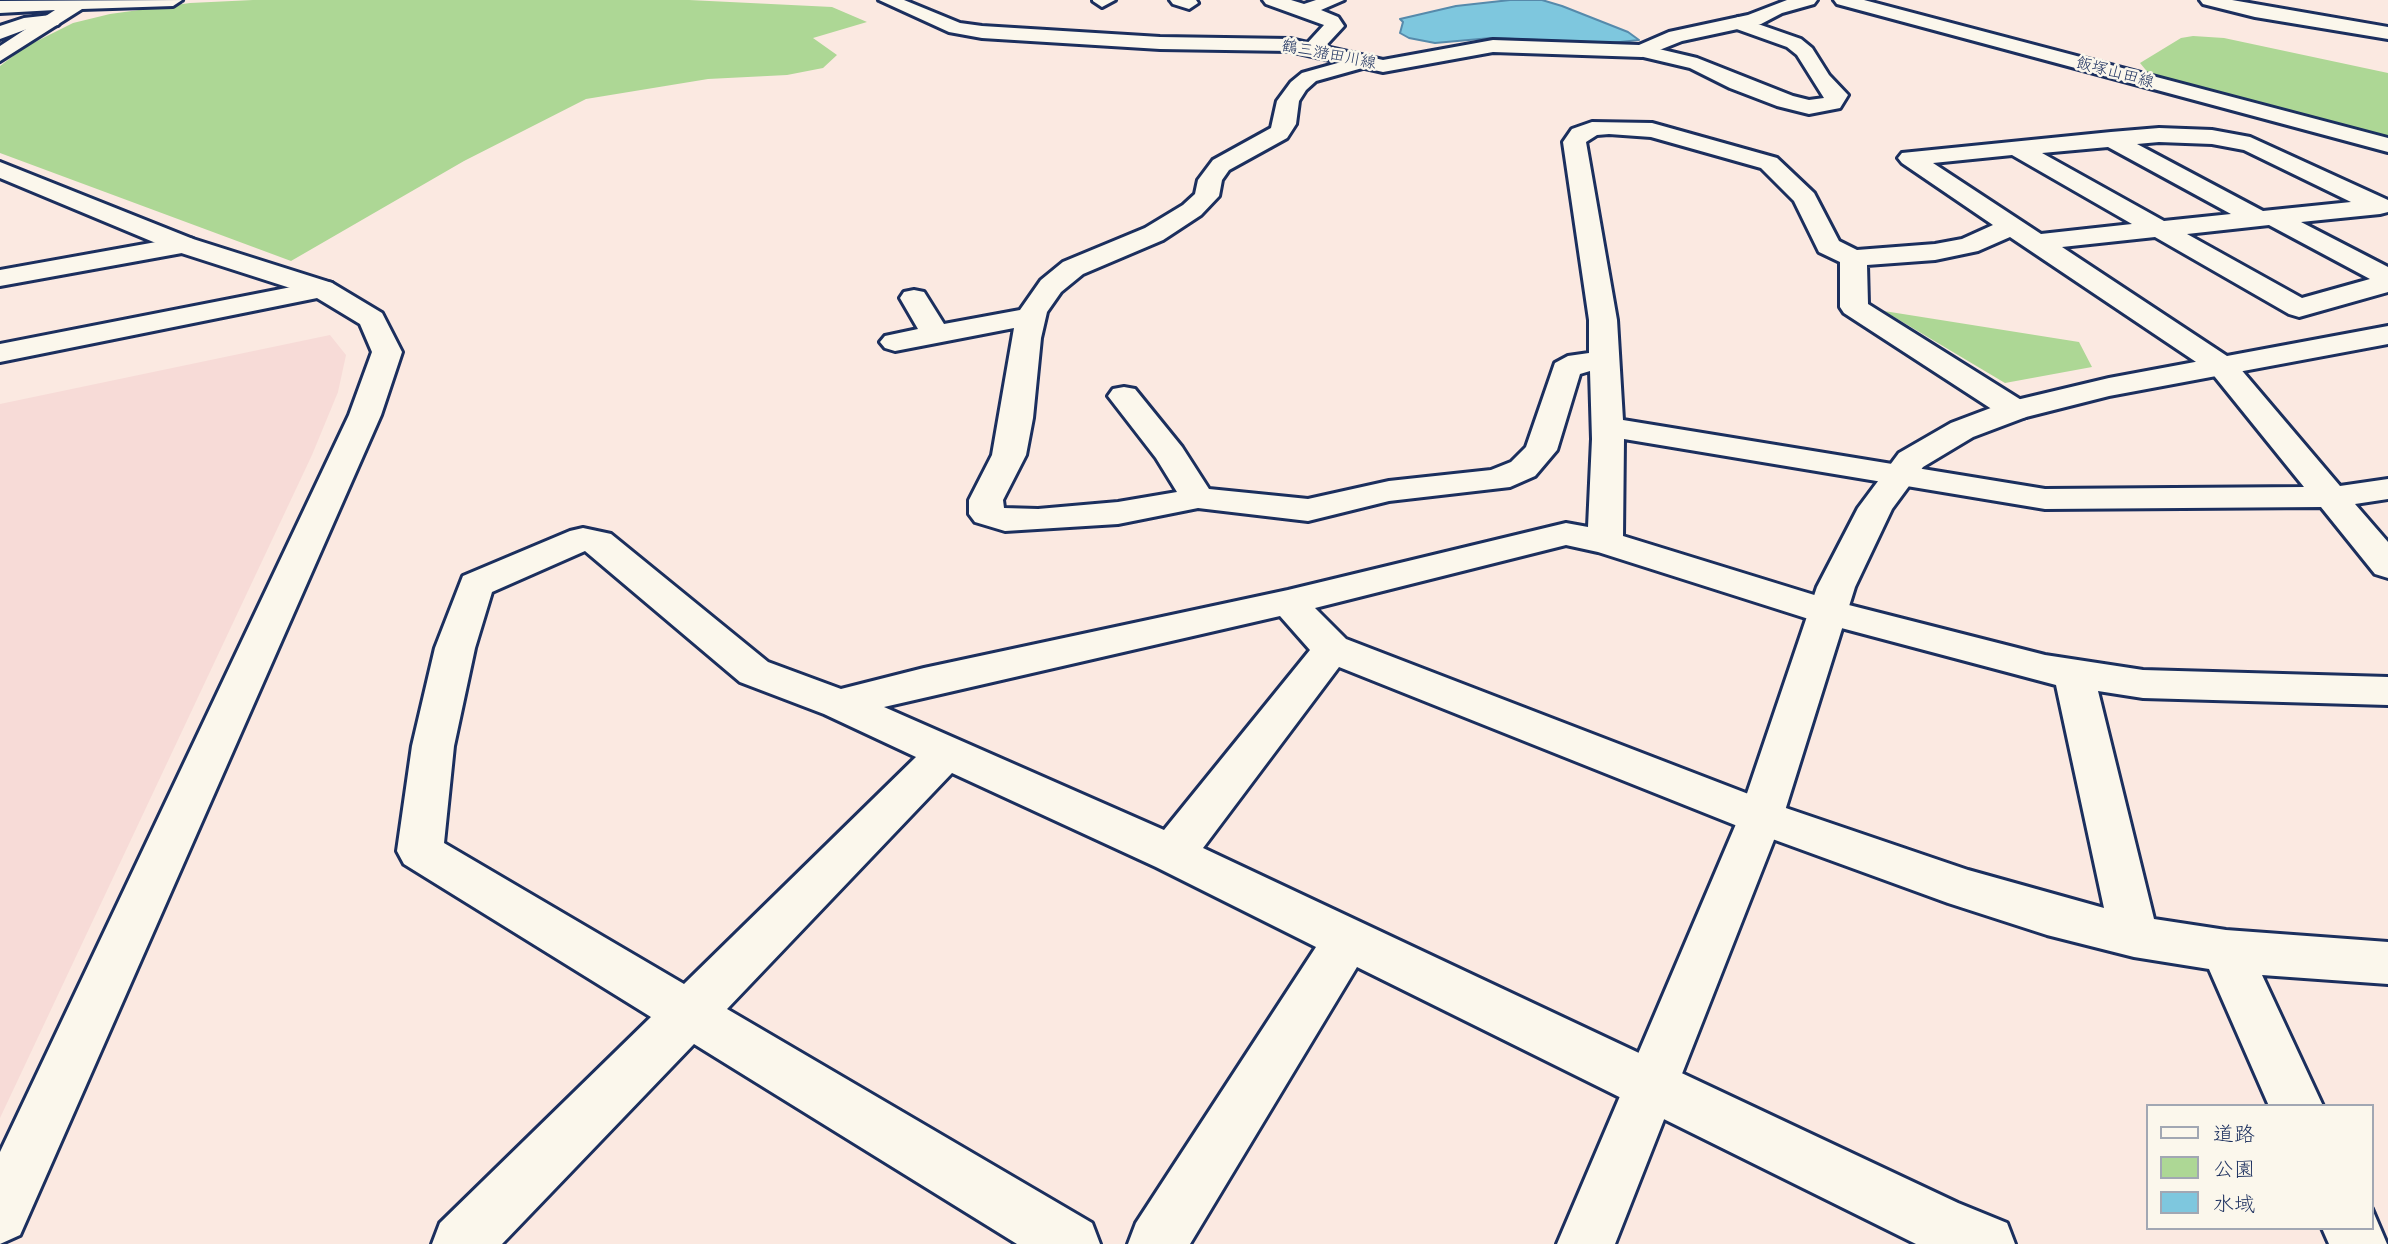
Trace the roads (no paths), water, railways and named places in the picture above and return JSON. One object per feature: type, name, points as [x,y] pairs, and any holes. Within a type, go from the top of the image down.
[{"type":"street","points":[[0,7],[173,0]]},
{"type":"street","name":"鶴三潴田川線","points":[[888,0],[956,28],[982,32],[1160,43],[1290,45],[1359,63],[1383,66],[1493,46],[1642,51],[1676,36],[1738,23],[1808,0]]},
{"type":"street","points":[[1272,0],[1331,21],[1334,26],[1312,49]]},
{"type":"street","points":[[1304,10],[1335,0]]},
{"type":"street","name":"飯塚山田線","points":[[1843,0],[2388,145]]},
{"type":"street","points":[[2209,0],[2280,16],[2388,33]]},
{"type":"street","points":[[0,55],[78,2]]},
{"type":"street","points":[[0,33],[24,24],[51,21]]},
{"type":"street","points":[[1642,51],[1697,64],[1738,85],[1785,101],[1809,107],[1832,103],[1837,95],[1821,79],[1805,52],[1794,43],[1738,23]]},
{"type":"street","points":[[1359,63],[1308,77],[1288,101],[1285,124],[1279,133],[1221,165],[1210,180],[1207,196],[1192,210],[1154,234],[1073,268],[1051,286],[1032,317],[1026,338],[1017,418],[1009,455],[986,500],[987,514],[1006,520],[1038,520],[1118,513],[1198,498],[1308,510],[1389,492],[1499,480],[1523,469],[1541,450],[1566,369],[1579,362],[1605,362]]},
{"type":"street","points":[[1605,542],[1608,427],[1603,320],[1574,142],[1580,134],[1591,129],[1609,127],[1652,130],[1769,163],[1805,198],[1828,246],[1853,258],[1935,252],[1969,245],[2013,226]]},
{"type":"street","points":[[2038,242],[2380,206],[2250,144],[2232,139],[2186,135],[2112,139],[1910,158],[2222,366],[2334,497],[2388,566]]},
{"type":"street","points":[[2112,139],[2388,281]]},
{"type":"street","points":[[2016,148],[2299,308],[2388,281]]},
{"type":"street","points":[[0,169],[184,245],[322,289],[372,319],[387,352],[365,415],[0,1215]]},
{"type":"street","points":[[0,278],[184,245]]},
{"type":"street","points":[[1853,258],[1854,307],[2015,410]]},
{"type":"street","points":[[0,353],[322,289]]},
{"type":"street","points":[[914,298],[936,335]]},
{"type":"street","points":[[895,342],[1032,317]]},
{"type":"street","points":[[1586,1244],[1761,817],[1836,587],[1875,508],[1911,460],[1962,430],[2015,410],[2109,387],[2388,335]]},
{"type":"street","points":[[1124,396],[1170,454],[1198,498]]},
{"type":"street","points":[[1608,427],[2045,499],[2334,497],[2388,489]]},
{"type":"street","points":[[839,704],[924,682],[1288,603],[1547,536],[1566,534],[1605,542],[1828,611],[2074,675],[2143,684],[2388,691]]},
{"type":"street","points":[[1071,1244],[420,850],[433,746],[455,648],[476,586],[565,545],[583,539],[598,542],[754,672],[839,704],[1172,854],[1940,1225],[1986,1244]]},
{"type":"street","points":[[1288,603],[1332,649],[1761,817],[2035,911],[2134,936],[2226,951],[2388,963]]},
{"type":"street","points":[[1172,854],[1332,649]]},
{"type":"street","points":[[2074,675],[2134,936]]},
{"type":"street","points":[[461,1244],[946,752]]},
{"type":"street","points":[[1157,1244],[1348,939]]},
{"type":"street","points":[[2226,951],[2294,1104]]},
{"type":"water","points":[[1510,0],[1542,0],[1562,6],[1628,32],[1639,40],[1611,43],[1491,38],[1435,43],[1409,38],[1400,33],[1403,22],[1400,19],[1456,6]]}]
